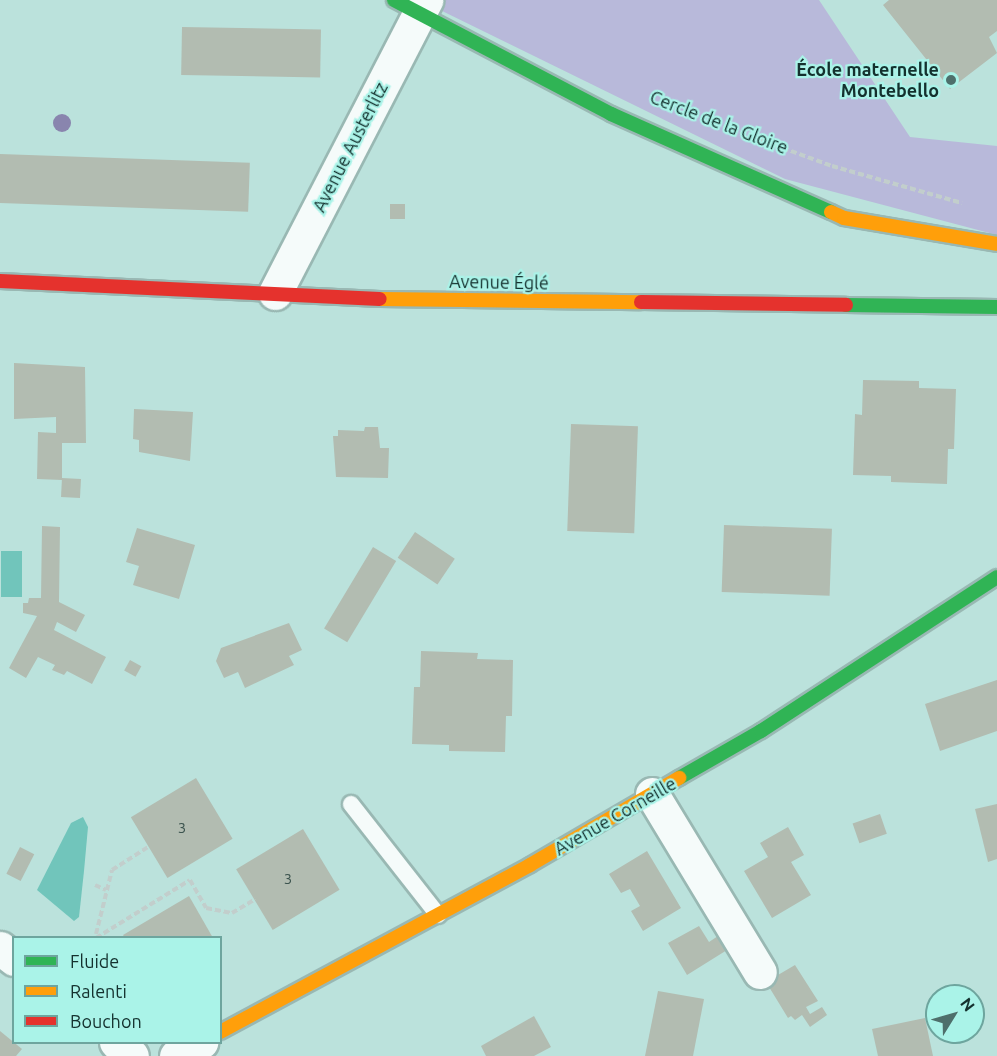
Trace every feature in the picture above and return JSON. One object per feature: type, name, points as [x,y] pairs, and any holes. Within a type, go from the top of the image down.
[{"type":"street","points":[[413,4],[611,114],[844,218],[997,244]]},
{"type":"street","name":"Avenue Austerlitz","points":[[275,293],[413,4]]},
{"type":"street","name":"Avenue Églé","points":[[0,281],[376,299],[997,307]]},
{"type":"street","name":"Avenue Corneille","points":[[222,1031],[438,915],[652,794],[761,730],[997,577]]},
{"type":"street","points":[[652,794],[760,972]]},
{"type":"street","points":[[0,948],[12,957]]},
{"type":"street","points":[[118,1044],[132,1056]]},
{"type":"street","points":[[176,1056],[197,1044]]},
{"type":"lane","points":[[351,804],[438,915]]},
{"type":"path","name":"Cercle de la Gloire","points":[[713,122],[832,166],[973,206]]},
{"type":"path","points":[[96,936],[112,870],[148,847]]},
{"type":"path","points":[[96,936],[190,880],[206,908],[232,913],[255,899]]},
{"type":"path","points":[[95,885],[106,890]]},
{"type":"shaded area","points":[[440,0],[819,0],[910,137],[997,146],[997,235],[785,179],[436,8]]},
{"type":"shaded area","points":[[1,551],[22,551],[22,597],[1,597]]},
{"type":"shaded area","points":[[83,817],[88,827],[79,917],[74,921],[37,890],[71,823]]},
{"type":"building","points":[[889,0],[997,0],[997,31],[989,37],[997,53],[950,89],[883,5]]},
{"type":"building","points":[[182,27],[321,29],[320,77],[181,75]]},
{"type":"building","points":[[0,154],[250,163],[248,212],[0,203]]},
{"type":"building","points":[[390,204],[405,204],[405,219],[390,219]]},
{"type":"building","points":[[14,363],[85,367],[86,443],[62,443],[62,480],[37,479],[38,432],[56,433],[56,417],[14,419]]},
{"type":"building","points":[[863,380],[919,381],[919,388],[956,389],[954,449],[948,449],[947,484],[891,482],[891,476],[853,475],[855,414],[862,415]]},
{"type":"building","points":[[134,409],[193,412],[190,461],[139,452],[139,440],[133,439]]},
{"type":"building","points":[[571,424],[638,426],[634,533],[567,531]]},
{"type":"building","points":[[365,427],[378,427],[380,448],[389,448],[388,478],[336,477],[333,436],[338,436],[338,430],[364,431]]},
{"type":"building","points":[[62,478],[81,479],[80,498],[61,497]]},
{"type":"building","points":[[724,525],[832,529],[830,596],[722,592]]},
{"type":"building","points":[[42,526],[60,527],[59,602],[85,615],[76,632],[57,622],[54,630],[106,657],[92,684],[67,671],[64,675],[52,670],[55,665],[38,657],[26,678],[9,668],[37,616],[23,613],[23,603],[28,603],[29,598],[41,598]]},
{"type":"building","points":[[137,528],[195,545],[179,599],[133,585],[139,566],[126,562]]},
{"type":"building","points":[[415,532],[455,559],[437,585],[398,558]]},
{"type":"building","points":[[373,547],[396,561],[347,642],[324,628]]},
{"type":"building","points":[[289,623],[302,650],[289,656],[294,665],[245,688],[238,672],[224,678],[216,661],[221,648]]},
{"type":"building","points":[[421,651],[478,653],[477,659],[513,660],[512,716],[506,716],[505,752],[449,751],[449,745],[412,744],[414,687],[420,687]]},
{"type":"building","points":[[130,660],[141,666],[136,677],[124,670]]},
{"type":"building","points":[[997,680],[997,731],[940,751],[925,704]]},
{"type":"building","points":[[196,778],[233,839],[167,878],[131,817]]},
{"type":"building","points":[[997,804],[997,859],[988,862],[975,809]]},
{"type":"building","points":[[880,814],[887,834],[859,843],[853,823]]},
{"type":"building","points":[[788,827],[804,855],[791,862],[811,895],[772,918],[744,871],[768,857],[760,843]]},
{"type":"building","points":[[303,829],[340,890],[273,930],[236,869]]},
{"type":"building","points":[[20,847],[34,854],[21,881],[6,874]]},
{"type":"building","points":[[647,851],[681,908],[643,931],[631,911],[640,906],[630,889],[621,893],[609,874]]},
{"type":"building","points":[[189,896],[212,936],[124,936]]},
{"type":"building","points":[[699,926],[709,942],[718,936],[727,950],[687,975],[668,943]]},
{"type":"building","points":[[795,965],[818,1001],[806,1007],[810,1014],[822,1007],[827,1015],[810,1027],[802,1015],[795,1020],[791,1016],[788,1018],[766,982]]},
{"type":"building","points":[[658,991],[704,999],[693,1056],[645,1056]]},
{"type":"building","points":[[534,1016],[551,1047],[534,1056],[486,1056],[481,1046]]},
{"type":"building","points":[[925,1018],[925,1044],[930,1044],[933,1056],[878,1056],[872,1029]]},
{"type":"building","points":[[0,1031],[12,1041],[12,1044],[22,1049],[16,1056],[0,1056]]},
{"type":"traffic: fast","points":[[394,0],[611,114],[831,212]]},
{"type":"traffic: fast","points":[[846,305],[997,307]]},
{"type":"traffic: fast","points":[[679,778],[761,731],[997,577]]},
{"type":"traffic: slow","points":[[831,212],[844,218],[997,244]]},
{"type":"traffic: slow","points":[[380,299],[641,302]]},
{"type":"traffic: slow","points":[[222,1031],[530,865],[679,778]]},
{"type":"traffic: jam","points":[[0,281],[380,299]]},
{"type":"traffic: jam","points":[[641,302],[846,305]]},
{"type":"place","name":"École maternelle Montebello","points":[[951,80]]}]
